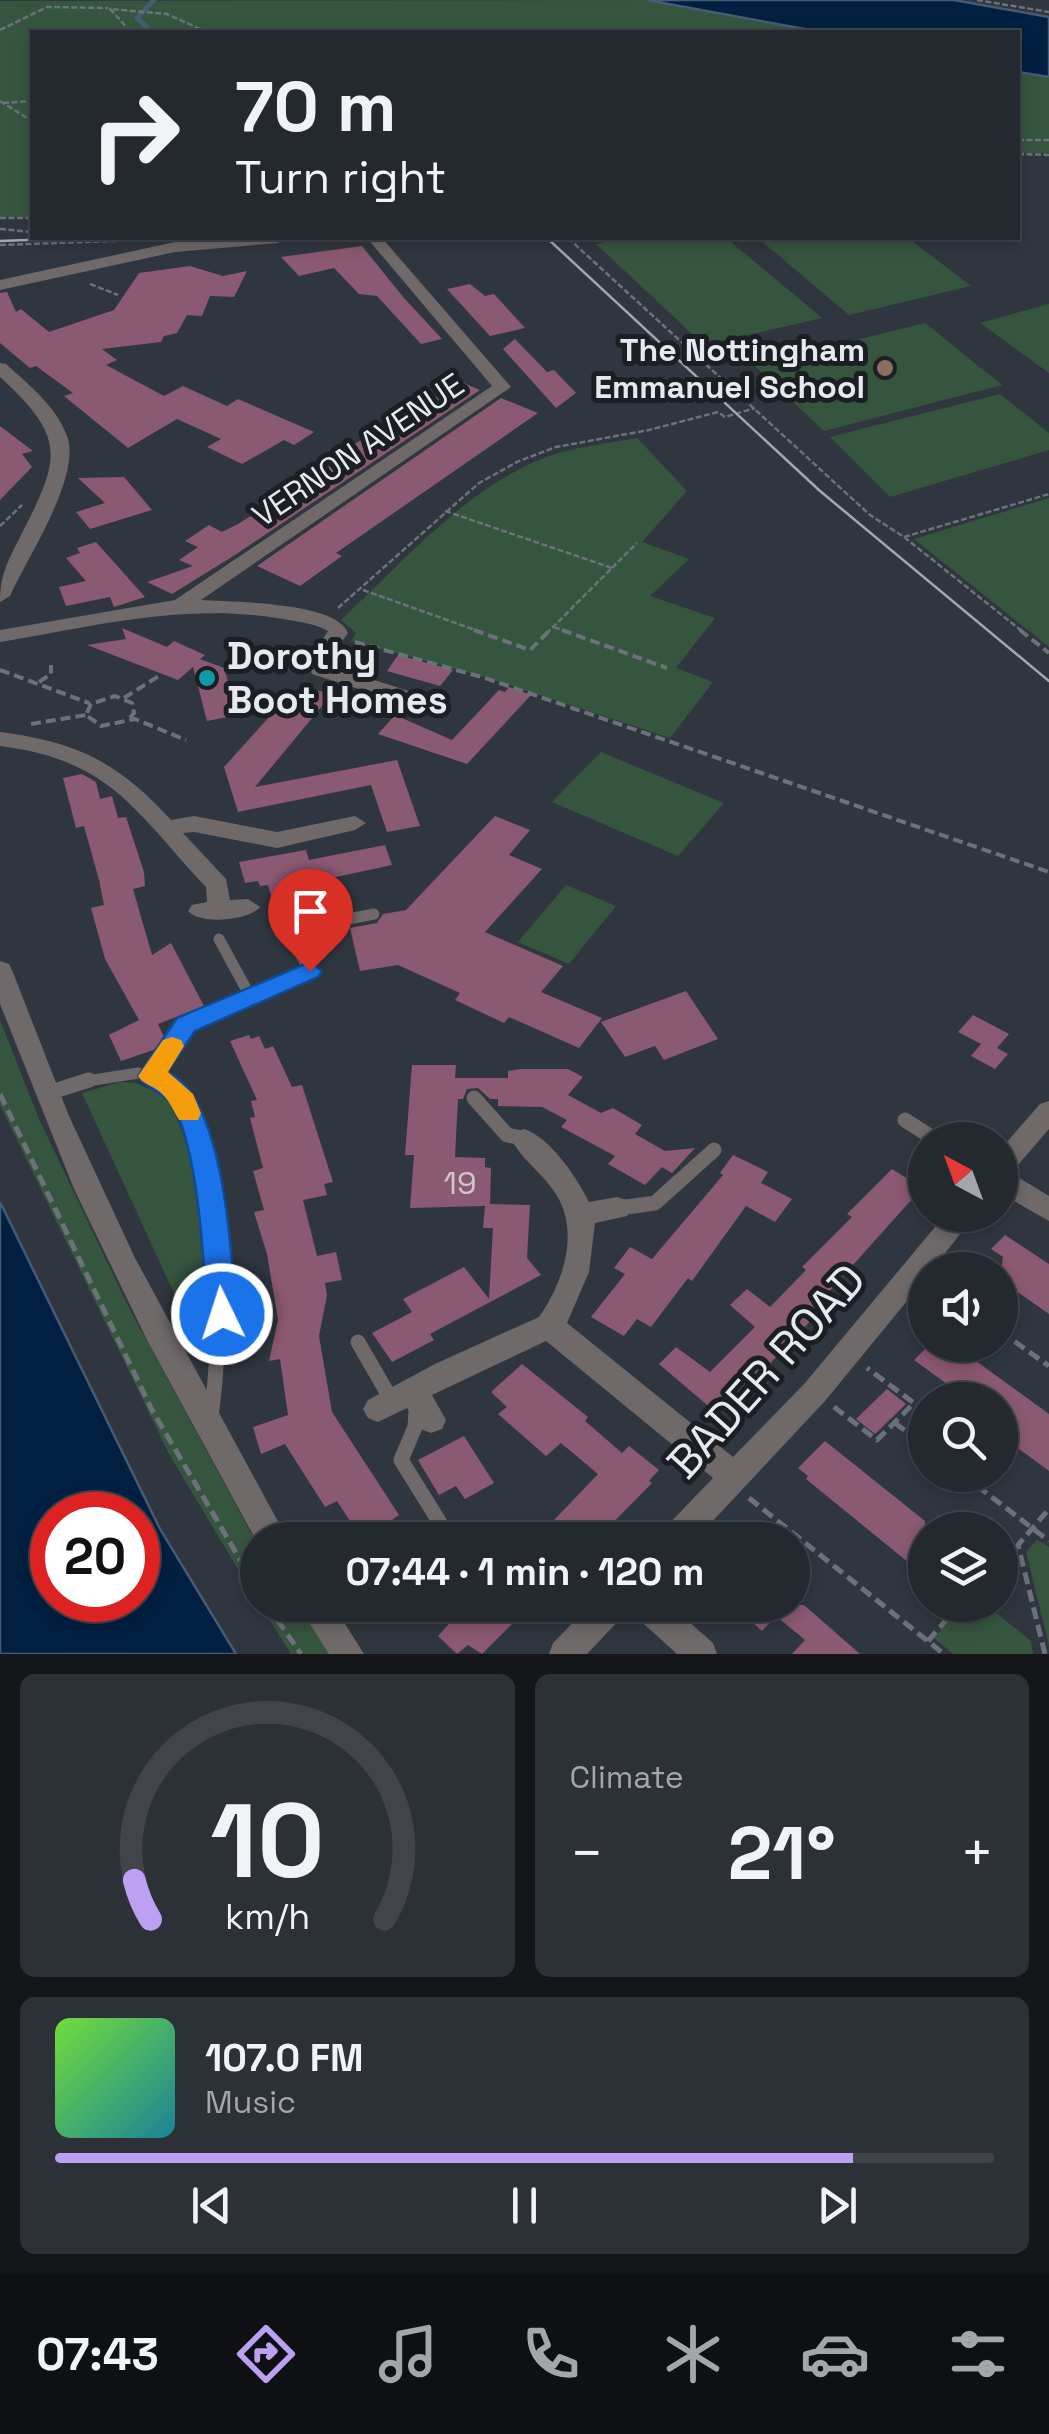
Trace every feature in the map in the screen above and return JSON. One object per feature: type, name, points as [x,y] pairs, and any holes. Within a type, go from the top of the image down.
[{"type":"street","points":[[0,286],[175,248],[257,240]]},
{"type":"street","name":"VERNON AVENUE","points":[[182,605],[502,386],[376,240]]},
{"type":"street","points":[[0,368],[40,408],[60,438],[63,452],[52,492],[0,596]]},
{"type":"street","points":[[0,636],[182,605],[266,610],[329,628],[318,661],[319,670],[434,706]]},
{"type":"street","points":[[0,739],[76,752],[108,769],[218,885],[210,910],[248,907]]},
{"type":"street","points":[[168,828],[194,824],[277,840],[355,823]]},
{"type":"street","points":[[0,970],[48,1093],[132,1277],[262,1522]]},
{"type":"street","points":[[1018,1147],[1049,1111]]},
{"type":"street","points":[[406,1404],[550,1326],[576,1268],[581,1215],[567,1191],[524,1138]]},
{"type":"street","points":[[1018,1191],[1049,1210]]},
{"type":"street","points":[[581,1215],[616,1208]]},
{"type":"street","name":"BADER ROAD","points":[[691,1522],[815,1392],[948,1232]]},
{"type":"street","points":[[550,1326],[732,1479]]},
{"type":"street","points":[[326,1622],[348,1654]]},
{"type":"street","points":[[565,1654],[596,1622]]},
{"type":"street","points":[[665,1622],[701,1654]]},
{"type":"lane","points":[[151,1076],[186,1024],[310,971],[287,931],[374,914]]},
{"type":"lane","points":[[219,939],[250,996]]},
{"type":"lane","points":[[48,1093],[129,1071],[167,1082],[184,1101],[199,1145],[216,1230],[222,1314],[218,1389],[209,1425]]},
{"type":"lane","points":[[474,1098],[507,1135],[524,1138]]},
{"type":"lane","points":[[616,1208],[655,1203],[714,1150]]},
{"type":"lane","points":[[358,1342],[406,1404],[415,1426],[401,1460],[439,1522]]},
{"type":"path","points":[[977,0],[1049,12]]},
{"type":"path","points":[[0,30],[47,7],[167,14],[203,30]]},
{"type":"path","points":[[110,9],[129,30]]},
{"type":"path","points":[[1,102],[30,100]]},
{"type":"path","points":[[1,102],[30,120]]},
{"type":"path","points":[[1020,140],[1049,140]]},
{"type":"path","points":[[1020,154],[1049,155]]},
{"type":"path","points":[[0,218],[30,218]]},
{"type":"path","points":[[0,229],[30,232]]},
{"type":"path","points":[[0,246],[131,240]]},
{"type":"path","points":[[570,240],[870,514],[1049,653]]},
{"type":"path","points":[[755,408],[725,417],[718,412],[649,430],[556,447],[492,476],[445,512],[362,589],[329,628],[1049,872]]},
{"type":"path","points":[[904,537],[1049,494]]},
{"type":"path","points":[[445,512],[612,568]]},
{"type":"path","points":[[362,589],[530,650],[637,544]]},
{"type":"path","points":[[554,627],[666,668]]},
{"type":"path","points":[[39,682],[52,674],[50,665]]},
{"type":"path","points":[[0,670],[91,704]]},
{"type":"path","points":[[86,714],[91,704],[108,697],[124,698],[162,674]]},
{"type":"path","points":[[124,698],[134,708],[130,718]]},
{"type":"path","points":[[86,714],[100,726],[130,718],[186,740]]},
{"type":"path","points":[[31,724],[86,714]]},
{"type":"path","points":[[0,1094],[178,1455],[240,1560]]},
{"type":"path","points":[[1018,1344],[1049,1366]]},
{"type":"path","points":[[815,1392],[877,1440],[914,1403],[848,1354]]},
{"type":"path","points":[[895,1423],[908,1433]]},
{"type":"path","points":[[732,1479],[944,1654]]},
{"type":"path","points":[[985,1492],[1049,1541]]},
{"type":"path","points":[[1045,1654],[1018,1546],[1049,1509]]},
{"type":"path","points":[[279,1622],[301,1654]]},
{"type":"path","points":[[928,1641],[944,1622]]},
{"type":"green space","points":[[647,0],[810,30],[30,30],[30,218],[0,217],[0,1]]},
{"type":"green space","points":[[1020,71],[1049,76],[1049,153],[1020,153]]},
{"type":"green space","points":[[615,240],[728,240],[822,318],[704,345],[596,244]]},
{"type":"green space","points":[[760,240],[911,240],[971,286],[849,315]]},
{"type":"green space","points":[[1049,304],[1049,373],[980,323]]},
{"type":"green space","points":[[925,323],[1002,385],[824,431],[754,365]]},
{"type":"green space","points":[[1000,394],[1049,433],[1049,450],[890,497],[830,437]]},
{"type":"green space","points":[[637,438],[687,491],[642,542],[689,559],[650,596],[715,618],[676,668],[713,682],[670,738],[485,677],[351,641],[356,633],[341,620],[434,531],[484,491],[550,456]]},
{"type":"green space","points":[[1049,498],[1049,647],[914,539]]},
{"type":"green space","points":[[601,752],[724,803],[678,856],[552,802]]},
{"type":"green space","points":[[566,885],[616,906],[569,964],[518,942]]},
{"type":"green space","points":[[0,1020],[39,1119],[128,1306],[245,1522],[240,1522],[240,1573],[169,1454],[0,1105]]},
{"type":"green space","points":[[120,1082],[136,1083],[168,1098],[190,1156],[205,1218],[212,1281],[213,1343],[200,1350],[82,1093]]},
{"type":"green space","points":[[1037,1540],[1049,1547],[1049,1645],[1026,1552]]},
{"type":"green space","points":[[271,1622],[310,1622],[331,1654],[291,1654]]},
{"type":"green space","points":[[948,1622],[1007,1622],[1031,1641],[1033,1654],[953,1654],[934,1638]]},
{"type":"water","points":[[647,0],[954,0],[1049,17],[1049,77],[1020,72],[1020,30],[810,30]]},
{"type":"water","points":[[0,1202],[142,1492],[30,1492],[30,1622],[160,1622],[160,1529],[236,1654],[0,1654]]},
{"type":"building","points":[[362,246],[442,339],[421,344],[377,296],[359,294],[334,268],[299,276],[281,257]]},
{"type":"building","points":[[190,266],[223,276],[247,271],[234,297],[210,296],[202,316],[187,315],[177,333],[164,336],[161,342],[102,349],[117,360],[106,365],[164,396],[183,386],[227,406],[238,399],[314,432],[294,445],[284,440],[242,464],[207,447],[221,439],[177,419],[128,448],[64,396],[73,393],[36,366],[30,368],[0,343],[0,293],[7,292],[16,312],[21,309],[49,332],[114,310],[139,273]]},
{"type":"building","points":[[470,284],[485,296],[494,294],[525,328],[490,336],[447,289]]},
{"type":"building","points":[[515,339],[547,372],[554,370],[576,393],[556,408],[503,349]]},
{"type":"building","points":[[461,382],[480,390],[235,555],[172,594],[147,582],[193,566],[179,560],[198,547],[185,541],[209,525],[222,532],[238,524],[347,456],[341,453],[361,440]]},
{"type":"building","points":[[501,398],[538,413],[336,553],[342,556],[300,586],[257,566]]},
{"type":"building","points":[[0,426],[33,451],[22,454],[32,467],[0,500]]},
{"type":"building","points":[[124,477],[152,510],[90,529],[76,512],[105,503],[78,478]]},
{"type":"building","points":[[96,542],[145,597],[114,607],[110,597],[66,606],[59,587],[86,581],[66,558],[80,553],[77,548]]},
{"type":"building","name":"Dorothy Boot Homes","points":[[122,628],[167,647],[174,641],[205,655],[200,659],[224,668],[238,715],[207,721],[193,667],[178,680],[87,645],[126,639]]},
{"type":"building","points":[[398,655],[453,670],[440,686],[387,671]]},
{"type":"building","points":[[509,687],[531,695],[467,764],[378,734],[395,715],[452,740],[499,690],[505,692]]},
{"type":"building","points":[[311,689],[332,694],[255,787],[397,760],[420,826],[387,832],[371,785],[238,812],[224,767],[288,696],[301,699]]},
{"type":"building","points":[[82,774],[96,782],[100,799],[112,796],[118,818],[126,817],[144,872],[145,886],[133,889],[152,955],[171,943],[204,1006],[158,1024],[165,1039],[159,1048],[121,1061],[109,1035],[139,1020],[105,959],[91,908],[104,905],[99,880],[84,826],[76,828],[63,778]]},
{"type":"building","points":[[495,816],[530,830],[509,855],[542,869],[485,932],[563,966],[541,992],[602,1018],[579,1048],[509,1017],[504,1023],[455,1000],[460,993],[398,965],[360,971],[350,928],[377,923],[383,914],[406,910]]},
{"type":"building","points":[[385,845],[392,865],[289,887],[293,902],[274,906],[268,885],[260,886],[258,881],[245,883],[239,862],[306,850],[309,860]]},
{"type":"building","points":[[686,991],[718,1039],[664,1060],[655,1046],[625,1057],[601,1022]]},
{"type":"building","points":[[973,1015],[1009,1034],[997,1048],[1008,1054],[995,1069],[971,1056],[981,1044],[958,1032]]},
{"type":"building","points":[[259,1036],[265,1049],[273,1046],[292,1087],[302,1085],[333,1182],[324,1184],[327,1195],[303,1200],[317,1256],[336,1252],[342,1280],[325,1283],[327,1295],[319,1336],[332,1412],[399,1515],[392,1520],[394,1522],[350,1522],[337,1501],[325,1507],[285,1444],[261,1454],[253,1427],[288,1415],[280,1359],[269,1361],[278,1320],[267,1254],[254,1212],[264,1210],[253,1171],[263,1168],[250,1118],[255,1117],[251,1101],[257,1100],[230,1041]]},
{"type":"building","points":[[412,1065],[456,1065],[455,1078],[508,1078],[508,1071],[521,1069],[568,1069],[583,1077],[568,1095],[601,1113],[613,1108],[642,1125],[635,1134],[665,1151],[695,1148],[672,1173],[662,1167],[645,1185],[608,1164],[615,1156],[561,1127],[567,1120],[542,1107],[498,1106],[498,1099],[490,1099],[478,1088],[467,1089],[463,1099],[458,1099],[455,1157],[485,1158],[485,1167],[491,1168],[490,1204],[530,1205],[527,1258],[541,1275],[430,1334],[434,1340],[392,1362],[372,1333],[412,1312],[403,1299],[464,1267],[489,1299],[493,1228],[483,1228],[485,1206],[410,1208],[414,1155],[405,1155]]},
{"type":"building","points":[[733,1155],[768,1172],[761,1183],[792,1199],[775,1222],[746,1206],[692,1281],[688,1278],[651,1327],[637,1319],[624,1336],[591,1317],[625,1274],[614,1268],[630,1247],[652,1259],[723,1175],[720,1173]]},
{"type":"building","points":[[892,1169],[908,1179],[908,1204],[827,1294],[832,1298],[728,1408],[721,1402],[713,1410],[659,1364],[676,1347],[710,1372],[755,1327],[730,1305],[747,1289],[770,1307],[806,1270],[802,1267],[852,1217],[847,1214]]},
{"type":"building","points":[[1005,1235],[1049,1264],[1049,1314],[1018,1292],[1018,1252],[991,1249]]},
{"type":"building","points":[[917,1362],[977,1362],[1005,1382],[944,1382]]},
{"type":"building","points":[[522,1364],[588,1417],[585,1421],[622,1453],[629,1446],[659,1470],[649,1481],[652,1483],[614,1522],[552,1522],[598,1474],[561,1443],[546,1456],[498,1414],[507,1407],[491,1392]]},
{"type":"building","points":[[887,1389],[906,1404],[875,1434],[856,1419]]},
{"type":"building","points":[[1018,1391],[1049,1414],[1049,1471],[1018,1448]]},
{"type":"building","points":[[464,1436],[494,1483],[465,1499],[456,1486],[439,1495],[418,1460]]},
{"type":"building","points":[[825,1441],[914,1512],[908,1512],[908,1562],[806,1479],[808,1476],[798,1468]]},
{"type":"building","points":[[810,1610],[860,1654],[792,1654],[805,1640],[783,1622],[810,1622]]},
{"type":"building","points":[[451,1622],[514,1622],[482,1654],[468,1645],[457,1654],[438,1636]]},
{"type":"building","points":[[752,1622],[770,1622],[762,1631]]},
{"type":"waterway","points":[[150,30],[137,18],[154,0]]},
{"type":"tram line","points":[[0,241],[30,240]]},
{"type":"tram line","points":[[549,240],[820,491],[1049,681]]},
{"type":"slow traffic","points":[[172,1046],[151,1076],[167,1082],[184,1101],[188,1113]]},
{"type":"place","name":"The Nottingham Emmanuel School","points":[[885,368]]},
{"type":"place","name":"Dorothy Boot Homes","points":[[207,678]]},
{"type":"route","points":[[222,1314],[216,1230],[199,1145],[184,1101],[167,1082],[151,1076],[186,1024],[310,971]]}]
